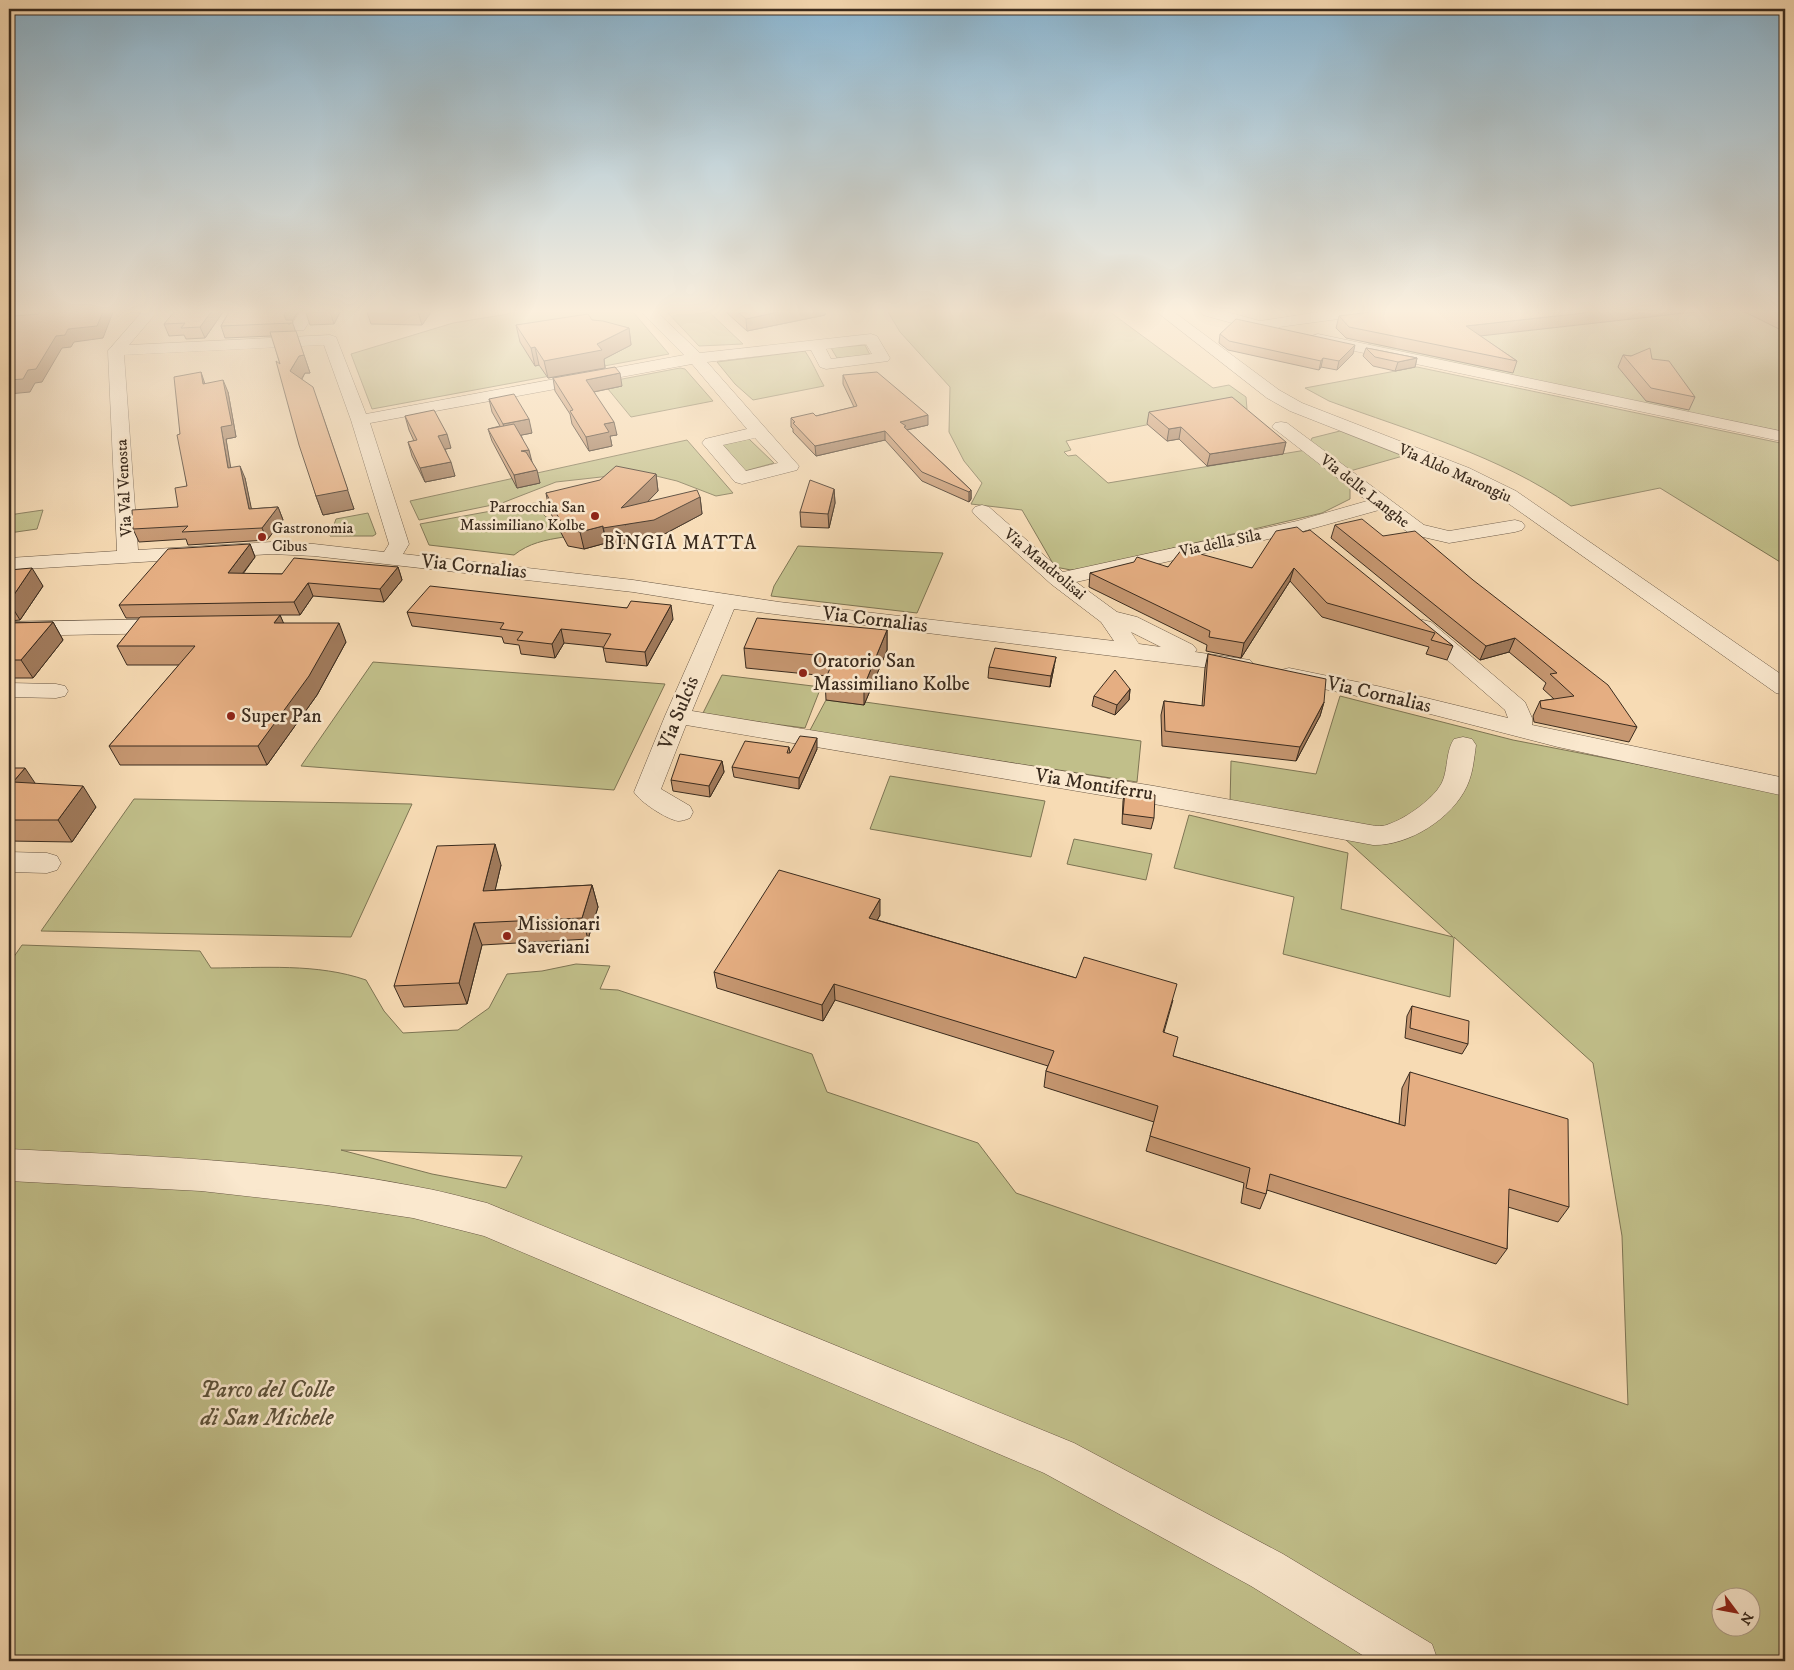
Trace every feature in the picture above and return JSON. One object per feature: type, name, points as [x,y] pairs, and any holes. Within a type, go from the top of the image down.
[{"type":"street","name":"Via Val Venosta","points":[[118,390],[128,555]]},
{"type":"street","points":[[349,390],[399,544],[390,558]]},
{"type":"street","points":[[360,420],[523,390]]},
{"type":"street","points":[[724,390],[760,431]]},
{"type":"street","name":"Via Aldo Marongiu","points":[[1268,390],[1296,407],[1462,472],[1525,505],[1785,688]]},
{"type":"street","name":"Via Aldo Marongiu","points":[[1292,390],[1308,399],[1524,486],[1785,667]]},
{"type":"street","points":[[1558,390],[1785,437]]},
{"type":"street","name":"Via delle Langhe","points":[[1281,427],[1416,530],[1431,535],[1449,537],[1515,526]]},
{"type":"street","name":"Via della Sila","points":[[1059,579],[1300,526],[1380,504]]},
{"type":"street","name":"Via Mandrolisai","points":[[982,510],[1059,579],[1109,616],[1132,650]]},
{"type":"street","points":[[1300,526],[1323,544]]},
{"type":"street","name":"Via Cornalias","points":[[9,564],[128,555],[272,548],[390,558],[586,580],[779,609],[1203,658],[1377,693],[1520,730],[1785,787]]},
{"type":"street","points":[[147,578],[165,554]]},
{"type":"street","name":"Via Sulcis","points":[[680,812],[647,792],[677,716],[727,600]]},
{"type":"street","points":[[102,627],[121,606]]},
{"type":"street","points":[[1406,613],[1516,707],[1520,718],[1520,730]]},
{"type":"street","name":"Via Mandrolisai","points":[[1109,616],[1129,622],[1203,658]]},
{"type":"street","points":[[9,630],[193,626]]},
{"type":"street","points":[[9,690],[56,690]]},
{"type":"street","name":"Via Montiferru","points":[[677,716],[1134,792],[1381,836],[1393,834],[1404,828],[1440,803],[1450,792],[1459,770],[1463,745]]},
{"type":"street","name":"Via Cornalias","points":[[1732,775],[1785,776]]},
{"type":"street","points":[[9,862],[47,863]]},
{"type":"street","points":[[9,1165],[201,1175],[240,1179],[414,1202],[487,1220],[1058,1458],[1266,1570],[1415,1661]]},
{"type":"green space","points":[[365,390],[475,390],[372,409]]},
{"type":"green space","points":[[609,390],[703,390],[713,401],[631,417]]},
{"type":"green space","points":[[742,390],[804,390],[753,400]]},
{"type":"green space","points":[[950,390],[1236,390],[1246,397],[1247,409],[1235,413],[1211,412],[1066,441],[1071,450],[1064,452],[1068,456],[1076,455],[1108,483],[1306,450],[1312,438],[1340,431],[1403,456],[1350,471],[1350,499],[1322,513],[1093,567],[1071,570],[1055,567],[1022,510],[971,504],[982,483],[964,461],[949,432]]},
{"type":"green space","points":[[1309,390],[1527,390],[1785,444],[1785,565],[1660,488],[1571,506],[1544,488],[1485,459],[1423,434],[1329,401]]},
{"type":"green space","points":[[1579,390],[1785,390],[1785,432]]},
{"type":"green space","points":[[749,439],[774,463],[745,471],[723,445]]},
{"type":"green space","points":[[687,440],[733,493],[716,496],[677,481],[652,475],[619,475],[556,482],[502,503],[419,520],[410,501]]},
{"type":"green space","points":[[535,503],[569,506],[549,508],[543,514],[546,517],[554,518],[564,537],[538,543],[514,555],[429,545],[420,524]]},
{"type":"green space","points":[[43,510],[37,529],[9,533],[9,515]]},
{"type":"green space","points":[[368,513],[376,534],[373,536],[330,536],[336,519]]},
{"type":"green space","points":[[798,546],[943,553],[917,613],[771,596],[774,586]]},
{"type":"green space","points":[[373,662],[665,684],[614,790],[301,766]]},
{"type":"green space","points":[[722,675],[821,687],[805,728],[702,715]]},
{"type":"green space","name":"Parco del Colle di San Michele","points":[[1340,696],[1513,740],[1785,793],[1785,1661],[9,1661],[9,964],[22,945],[200,951],[211,968],[290,968],[328,971],[347,975],[366,980],[384,1011],[403,1033],[458,1030],[489,1008],[507,974],[542,971],[576,964],[610,966],[600,989],[618,990],[812,1054],[827,1092],[978,1143],[1016,1193],[1628,1405],[1622,1236],[1593,1063],[1454,937],[1450,997],[1283,954],[1294,897],[1174,868],[1189,815],[1348,853],[1341,909],[1453,937],[1345,839],[1230,804],[1231,761],[1316,774]],"holes":[[[341,1150],[522,1156],[506,1188],[432,1174]]]},
{"type":"green space","points":[[826,700],[864,705],[865,702],[1141,741],[1137,782],[809,732]]},
{"type":"green space","points":[[890,776],[1045,801],[1031,857],[870,829]]},
{"type":"green space","points":[[134,799],[412,804],[351,937],[41,931]]},
{"type":"green space","points":[[1074,839],[1152,854],[1146,880],[1067,864]]},
{"type":"building","points":[[175,390],[225,390],[232,425],[221,427],[228,468],[240,466],[249,509],[278,507],[262,528],[182,532],[188,526],[133,529],[132,510],[178,507],[175,488],[187,486],[177,435],[180,434]]},
{"type":"building","points":[[284,390],[314,390],[348,490],[316,496],[299,445]]},
{"type":"building","points":[[560,390],[593,390],[614,422],[604,424],[609,432],[586,437],[570,411],[573,410]]},
{"type":"building","points":[[850,390],[898,390],[928,415],[900,422],[971,490],[969,492],[922,472],[885,431],[815,446],[793,423],[795,422],[791,418],[813,413],[816,416],[857,406]]},
{"type":"building","points":[[1660,390],[1690,390],[1695,397]]},
{"type":"building","points":[[514,394],[529,419],[503,424],[489,399]]},
{"type":"building","points":[[1232,397],[1286,442],[1210,454],[1181,427],[1169,429],[1149,412]]},
{"type":"building","points":[[434,410],[447,434],[438,436],[451,462],[420,468],[408,442],[417,440],[405,416]]},
{"type":"building","points":[[514,424],[529,450],[521,451],[526,452],[537,470],[514,475],[488,429]]},
{"type":"building","points":[[616,466],[656,474],[621,508],[697,490],[700,497],[654,520],[603,528],[603,526],[580,532],[564,528],[546,493],[600,480]]},
{"type":"building","points":[[810,480],[834,489],[828,514],[800,512]]},
{"type":"building","points":[[1362,519],[1383,536],[1415,531],[1473,580],[1608,685],[1637,727],[1541,708],[1540,701],[1574,696],[1550,674],[1557,673],[1515,638],[1486,646],[1335,525]]},
{"type":"building","points":[[1297,527],[1303,532],[1310,530],[1453,646],[1431,640],[1435,633],[1327,603],[1294,568],[1244,643],[1209,637],[1210,631],[1090,573],[1134,562],[1137,557],[1168,567],[1182,549],[1252,568],[1276,531]]},
{"type":"building","points":[[250,544],[228,573],[282,574],[294,558],[398,567],[380,589],[308,583],[294,602],[119,605],[168,549]]},
{"type":"building","points":[[32,568],[9,602],[9,570]]},
{"type":"building","points":[[430,586],[627,608],[631,601],[671,605],[645,652],[603,648],[611,634],[561,629],[552,644],[517,640],[523,632],[500,629],[504,623],[407,612]]},
{"type":"building","points":[[280,615],[274,623],[339,623],[309,676],[258,746],[109,746],[195,646],[117,646],[140,617]]},
{"type":"building","points":[[757,618],[887,630],[864,686],[825,680],[835,657],[744,648]]},
{"type":"building","points":[[53,622],[21,660],[9,660],[9,623]]},
{"type":"building","points":[[995,648],[1056,657],[1051,676],[989,667]]},
{"type":"building","points":[[1208,654],[1326,679],[1324,702],[1300,747],[1165,731],[1164,701],[1204,706]]},
{"type":"building","points":[[1115,670],[1130,689],[1117,705],[1094,696]]},
{"type":"building","points":[[800,736],[817,738],[799,778],[732,767],[745,741],[789,747],[787,753],[790,753]]},
{"type":"building","points":[[680,754],[722,761],[709,786],[671,780]]},
{"type":"building","points":[[9,768],[25,768],[13,782],[83,786],[58,820],[9,820]]},
{"type":"building","points":[[1125,790],[1155,795],[1154,818],[1123,814]]},
{"type":"building","points":[[495,844],[483,891],[592,885],[582,918],[474,923],[459,983],[394,986],[437,846]]},
{"type":"building","points":[[779,870],[880,899],[869,918],[1076,978],[1084,957],[1177,984],[1163,1032],[1178,1037],[1173,1056],[1405,1126],[1410,1072],[1568,1119],[1569,1207],[1509,1189],[1507,1249],[1270,1174],[1266,1194],[1246,1188],[1250,1168],[1150,1136],[1158,1106],[1046,1071],[1054,1051],[834,984],[822,1005],[714,972]]},
{"type":"building","points":[[1412,1006],[1469,1021],[1468,1044],[1410,1028]]},
{"type":"place","name":"Parrocchia San Massimiliano Kolbe","points":[[595,516]]},
{"type":"place","name":"Gastronomia Cibus","points":[[262,537]]},
{"type":"place","name":"Oratorio San Massimiliano Kolbe","points":[[803,673]]},
{"type":"place","name":"Super Pan","points":[[231,716]]},
{"type":"place","name":"Missionari Saveriani","points":[[507,936]]},
{"type":"district","name":"BÌNGIA MATTA","points":[[680,543]]}]
